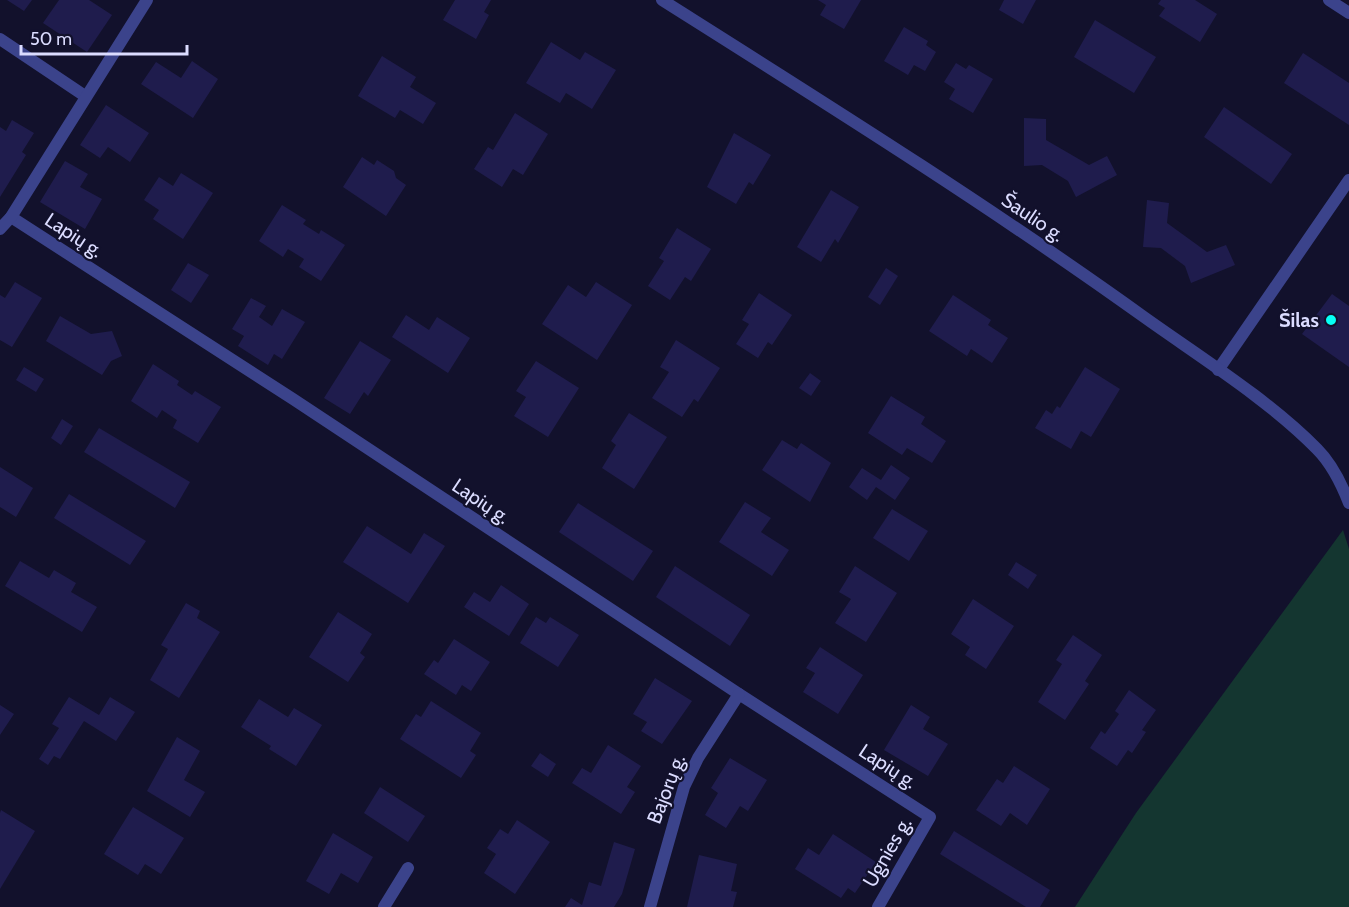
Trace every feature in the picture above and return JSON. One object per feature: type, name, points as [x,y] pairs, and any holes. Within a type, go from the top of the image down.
[{"type":"street","points":[[0,229],[11,217],[147,0]]},
{"type":"street","name":"Šaulio g.","points":[[662,0],[837,111],[1091,279],[1218,370],[1291,425],[1319,451],[1343,488],[1349,503]]},
{"type":"street","points":[[1329,0],[1349,13]]},
{"type":"street","points":[[0,39],[85,96]]},
{"type":"street","points":[[1218,370],[1349,180]]},
{"type":"street","name":"Lapių g.","points":[[11,217],[930,817]]},
{"type":"street","name":"Bajorų g.","points":[[650,907],[684,787],[698,758],[739,694]]},
{"type":"street","name":"Ugnies g.","points":[[878,907],[930,817]]},
{"type":"street","points":[[384,907],[408,868]]},
{"type":"green space","points":[[1343,530],[1349,549],[1349,907],[1075,907],[1136,813]]},
{"type":"building","points":[[7,0],[32,0],[24,11]]},
{"type":"building","points":[[59,0],[89,0],[112,15],[87,52],[43,23]]},
{"type":"building","points":[[455,0],[491,0],[484,12],[489,15],[476,39],[443,20]]},
{"type":"building","points":[[818,0],[861,0],[844,29],[820,15],[826,5]]},
{"type":"building","points":[[1004,0],[1036,0],[1023,24],[999,10]]},
{"type":"building","points":[[1161,0],[1195,0],[1217,14],[1200,42],[1159,16],[1165,8],[1158,4]]},
{"type":"building","points":[[1095,20],[1156,57],[1134,93],[1074,57]]},
{"type":"building","points":[[904,27],[928,41],[926,45],[936,52],[925,71],[914,65],[908,75],[884,61]]},
{"type":"building","points":[[551,42],[580,60],[585,52],[616,70],[592,109],[566,93],[560,103],[526,83]]},
{"type":"building","points":[[1303,53],[1349,83],[1349,125],[1284,83]]},
{"type":"building","points":[[382,56],[416,77],[410,87],[436,103],[423,124],[400,110],[395,118],[358,96]]},
{"type":"building","points":[[192,61],[218,79],[193,118],[141,84],[156,62],[181,78]]},
{"type":"building","points":[[956,63],[966,69],[969,65],[993,79],[973,113],[949,99],[955,89],[944,82]]},
{"type":"building","points":[[106,105],[149,133],[130,162],[108,147],[100,158],[80,145]]},
{"type":"building","points":[[1224,107],[1292,154],[1271,184],[1204,137]]},
{"type":"building","points":[[515,113],[548,134],[523,175],[513,169],[502,187],[474,169],[488,147],[493,150]]},
{"type":"building","points":[[1024,118],[1046,119],[1046,140],[1089,165],[1107,156],[1117,175],[1076,197],[1068,181],[1042,165],[1024,166]]},
{"type":"building","points":[[12,120],[34,133],[22,152],[26,155],[0,197],[0,127],[6,131]]},
{"type":"building","points":[[734,133],[771,155],[753,185],[749,182],[736,204],[707,187]]},
{"type":"building","points":[[362,157],[374,165],[377,160],[394,171],[396,178],[406,185],[386,216],[343,187]]},
{"type":"building","points":[[65,161],[88,174],[80,187],[102,199],[85,229],[40,202]]},
{"type":"building","points":[[181,173],[213,193],[183,239],[153,219],[159,210],[144,200],[159,177],[173,186]]},
{"type":"building","points":[[831,190],[859,207],[838,243],[835,239],[821,262],[797,247]]},
{"type":"building","points":[[1147,200],[1169,203],[1167,223],[1207,252],[1226,245],[1235,265],[1191,283],[1185,266],[1161,248],[1143,247]]},
{"type":"building","points":[[282,205],[306,220],[303,224],[319,234],[321,230],[345,245],[321,281],[299,267],[304,259],[288,249],[283,257],[259,241]]},
{"type":"building","points":[[677,228],[711,249],[691,281],[685,277],[670,300],[648,286],[664,261],[659,258]]},
{"type":"building","points":[[188,263],[209,275],[191,303],[171,290]]},
{"type":"building","points":[[886,268],[898,276],[880,305],[868,297]]},
{"type":"building","points":[[15,282],[42,298],[12,347],[0,340],[0,295],[5,298]]},
{"type":"building","points":[[596,282],[632,305],[597,360],[542,324],[568,285],[586,297]]},
{"type":"building","points":[[759,293],[792,315],[772,345],[768,342],[758,358],[736,344],[749,324],[742,320]]},
{"type":"building","name":"Šilas","points":[[1332,294],[1349,306],[1349,367],[1302,334]]},
{"type":"building","points":[[953,295],[991,320],[988,325],[1008,338],[992,363],[971,349],[967,356],[929,331]]},
{"type":"building","points":[[251,298],[266,306],[259,317],[272,326],[282,309],[305,322],[282,359],[274,354],[268,365],[238,346],[244,336],[232,329]]},
{"type":"building","points":[[406,315],[429,330],[437,317],[470,338],[448,373],[392,337]]},
{"type":"building","points":[[60,316],[91,334],[112,331],[122,356],[111,361],[102,375],[46,341]]},
{"type":"building","points":[[676,340],[720,368],[698,402],[694,399],[682,417],[652,398],[669,372],[660,367]]},
{"type":"building","points":[[360,341],[391,360],[368,396],[364,392],[350,414],[324,398]]},
{"type":"building","points":[[536,361],[579,388],[548,437],[514,416],[526,397],[516,391]]},
{"type":"building","points":[[153,364],[179,381],[177,385],[192,395],[195,391],[221,407],[198,443],[173,428],[177,420],[162,410],[157,418],[131,401]]},
{"type":"building","points":[[24,367],[44,379],[36,392],[16,380]]},
{"type":"building","points":[[1085,367],[1120,389],[1091,437],[1081,431],[1071,449],[1035,428],[1046,410],[1052,414],[1057,406],[1060,408]]},
{"type":"building","points":[[810,373],[821,381],[811,396],[799,388]]},
{"type":"building","points":[[891,396],[925,417],[921,424],[946,441],[932,463],[907,448],[902,455],[868,433]]},
{"type":"building","points":[[629,413],[667,437],[634,489],[602,468],[616,445],[611,441]]},
{"type":"building","points":[[62,419],[73,426],[61,445],[51,438]]},
{"type":"building","points":[[99,428],[190,482],[175,508],[84,452]]},
{"type":"building","points":[[782,440],[797,449],[801,443],[831,463],[810,502],[762,470]]},
{"type":"building","points":[[891,465],[910,478],[895,500],[876,487],[867,500],[849,487],[862,468],[881,480]]},
{"type":"building","points":[[0,467],[33,488],[16,517],[0,507]]},
{"type":"building","points":[[69,494],[146,541],[130,565],[54,518]]},
{"type":"building","points":[[745,502],[771,518],[761,532],[789,550],[772,576],[719,542]]},
{"type":"building","points":[[578,503],[653,551],[633,581],[559,532]]},
{"type":"building","points":[[892,509],[928,531],[909,561],[873,538]]},
{"type":"building","points":[[367,526],[411,554],[424,533],[445,546],[408,603],[343,562]]},
{"type":"building","points":[[20,561],[49,578],[54,570],[76,583],[71,592],[97,607],[82,632],[5,586]]},
{"type":"building","points":[[1016,562],[1037,575],[1028,589],[1008,575]]},
{"type":"building","points":[[675,566],[750,615],[730,646],[656,597]]},
{"type":"building","points":[[855,566],[897,593],[866,642],[835,623],[851,599],[839,592]]},
{"type":"building","points":[[501,585],[529,604],[509,636],[464,607],[474,592],[490,602]]},
{"type":"building","points":[[973,599],[1014,626],[986,669],[965,655],[970,647],[951,634]]},
{"type":"building","points":[[186,603],[200,611],[197,618],[220,632],[179,698],[150,680],[168,649],[161,645]]},
{"type":"building","points":[[338,612],[372,634],[360,653],[365,657],[348,682],[309,657]]},
{"type":"building","points":[[536,617],[546,623],[550,617],[579,635],[558,667],[520,643]]},
{"type":"building","points":[[1073,635],[1102,655],[1085,681],[1089,684],[1065,720],[1038,702],[1062,664],[1056,660]]},
{"type":"building","points":[[454,639],[490,662],[471,691],[462,685],[456,695],[424,674],[434,660],[438,663]]},
{"type":"building","points":[[820,647],[863,675],[838,714],[803,692],[815,673],[806,668]]},
{"type":"building","points":[[655,678],[692,701],[662,744],[641,731],[647,722],[633,714]]},
{"type":"building","points":[[1129,690],[1156,710],[1142,730],[1146,732],[1132,753],[1128,750],[1117,766],[1090,748],[1101,731],[1105,734],[1119,714],[1115,711]]},
{"type":"building","points":[[69,697],[99,715],[110,697],[135,712],[116,741],[84,721],[60,759],[54,756],[48,765],[39,759],[59,728],[52,724]]},
{"type":"building","points":[[259,699],[288,717],[294,708],[322,725],[296,766],[269,749],[271,746],[241,727]]},
{"type":"building","points":[[431,701],[481,733],[470,751],[476,755],[461,778],[400,739],[416,714],[421,717]]},
{"type":"building","points":[[0,705],[14,714],[0,735]]},
{"type":"building","points":[[911,705],[930,717],[923,729],[948,744],[928,776],[884,750]]},
{"type":"building","points":[[177,737],[200,751],[184,780],[205,792],[190,817],[147,791]]},
{"type":"building","points":[[608,745],[641,766],[627,787],[635,792],[621,814],[572,783],[582,768],[591,773]]},
{"type":"building","points":[[540,753],[556,764],[548,777],[531,766]]},
{"type":"building","points":[[730,758],[767,780],[748,811],[740,806],[726,828],[705,815],[718,793],[711,788]]},
{"type":"building","points":[[1014,766],[1050,789],[1027,825],[1010,813],[1001,826],[976,810],[997,779],[1003,783]]},
{"type":"building","points":[[380,787],[425,816],[408,842],[364,813]]},
{"type":"building","points":[[133,807],[184,838],[161,874],[145,864],[138,875],[104,854]]},
{"type":"building","points":[[1,810],[35,831],[0,889],[0,813]]},
{"type":"building","points":[[517,820],[550,842],[515,894],[484,873],[496,854],[487,848],[500,829],[508,834]]},
{"type":"building","points":[[954,831],[1050,890],[1040,907],[1026,907],[940,854]]},
{"type":"building","points":[[333,833],[373,857],[358,883],[341,873],[329,894],[306,881]]},
{"type":"building","points":[[833,834],[876,862],[855,893],[848,888],[841,898],[795,869],[808,848],[819,855]]},
{"type":"building","points":[[614,842],[635,849],[622,894],[614,907],[565,907],[571,898],[582,905],[589,882],[601,886]]},
{"type":"building","points":[[699,855],[737,864],[731,891],[737,892],[733,907],[687,907]]},
{"type":"place","name":"Šilas","points":[[1331,320]]}]
